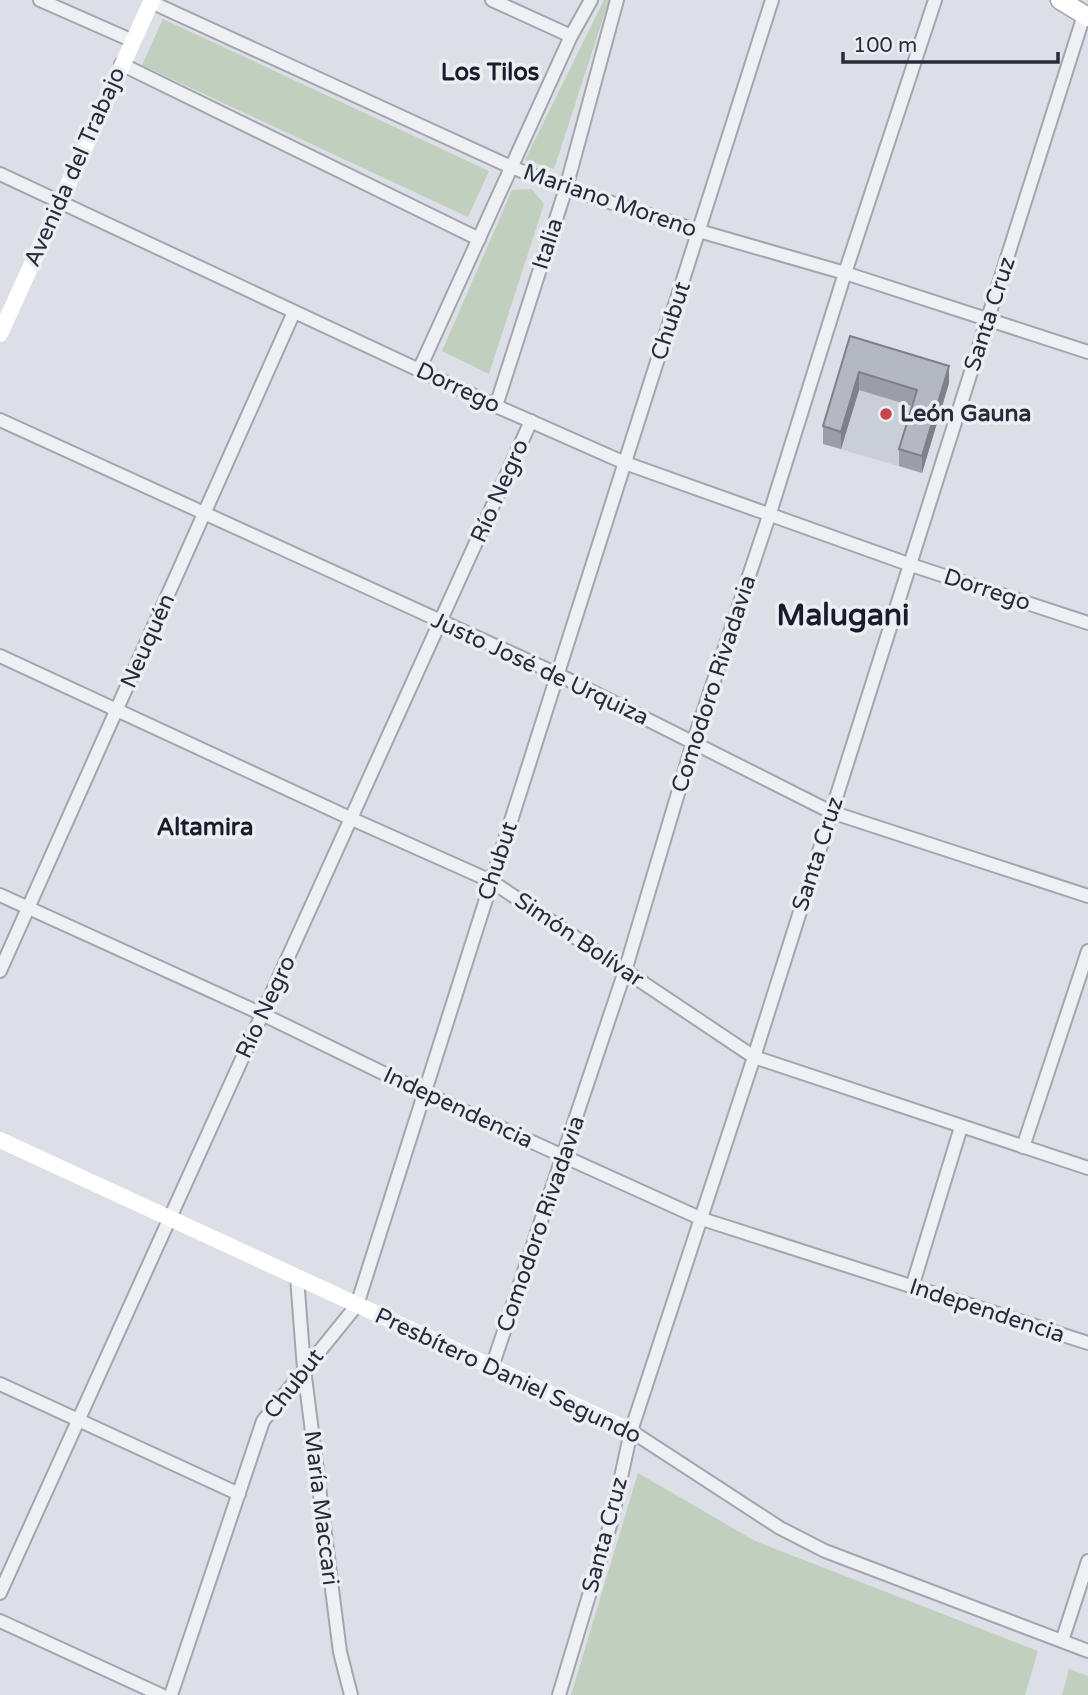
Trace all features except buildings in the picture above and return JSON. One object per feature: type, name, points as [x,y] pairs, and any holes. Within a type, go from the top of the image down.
[{"type":"main road","points":[[1060,0],[1086,16]]},
{"type":"main road","name":"Avenida del Trabajo","points":[[0,334],[151,1]]},
{"type":"main road","name":"Presbítero Daniel Segundo","points":[[0,1139],[631,1431]]},
{"type":"street","points":[[40,0],[133,41]]},
{"type":"street","points":[[492,0],[571,36]]},
{"type":"street","points":[[419,370],[510,167],[571,36],[591,0]]},
{"type":"street","name":"Italia","points":[[496,406],[566,188],[617,0]]},
{"type":"street","name":"Chubut","points":[[171,1695],[264,1421],[357,1305],[772,0]]},
{"type":"street","name":"Comodoro Rivadavia","points":[[492,1367],[625,971],[693,743],[935,0]]},
{"type":"street","name":"Mariano Moreno","points":[[151,1],[510,167],[566,188],[699,231],[845,273],[1088,352]]},
{"type":"street","name":"Santa Cruz","points":[[559,1695],[612,1519],[631,1431],[702,1219],[1086,16]]},
{"type":"street","points":[[121,64],[479,239]]},
{"type":"street","name":"Dorrego","points":[[0,174],[496,406],[625,463],[769,516],[1088,623]]},
{"type":"street","name":"Neuquén","points":[[0,971],[294,312]]},
{"type":"street","name":"Justo José de Urquiza","points":[[0,420],[557,674],[831,812],[1088,896]]},
{"type":"street","name":"Río Negro","points":[[0,1593],[531,421]]},
{"type":"street","name":"Simón Bolívar","points":[[0,656],[352,820],[491,881],[754,1057],[1088,1168]]},
{"type":"street","name":"Independencia","points":[[0,895],[702,1219],[1088,1343]]},
{"type":"street","points":[[1023,1147],[1088,950]]},
{"type":"street","points":[[912,1287],[961,1127]]},
{"type":"street","name":"María Maccari","points":[[297,1277],[304,1369],[340,1652],[351,1695]]},
{"type":"street","points":[[0,1384],[239,1494]]},
{"type":"street","name":"Presbítero Daniel Segundo","points":[[631,1431],[780,1528],[825,1551],[1088,1651]]},
{"type":"street","points":[[1062,1641],[1088,1561]]},
{"type":"street","points":[[0,1621],[161,1695]]},
{"type":"shaded area","name":"León Gauna","points":[[850,354],[949,383],[922,473],[823,444]]},
{"type":"green space","points":[[604,0],[609,0],[554,169],[525,160]]},
{"type":"green space","points":[[163,19],[489,171],[468,217],[142,65]]},
{"type":"green space","points":[[532,189],[544,204],[489,374],[442,351],[512,190]]},
{"type":"green space","points":[[638,1473],[755,1541],[1038,1651],[1025,1695],[571,1695]]},
{"type":"green space","points":[[1069,1669],[1088,1676],[1088,1695],[1062,1695]]},
{"type":"place","name":"León Gauna","points":[[886,414]]},
{"type":"district","name":"Los Tilos","points":[[490,72]]},
{"type":"district","name":"Malugani","points":[[843,615]]},
{"type":"district","name":"Altamira","points":[[205,827]]}]
